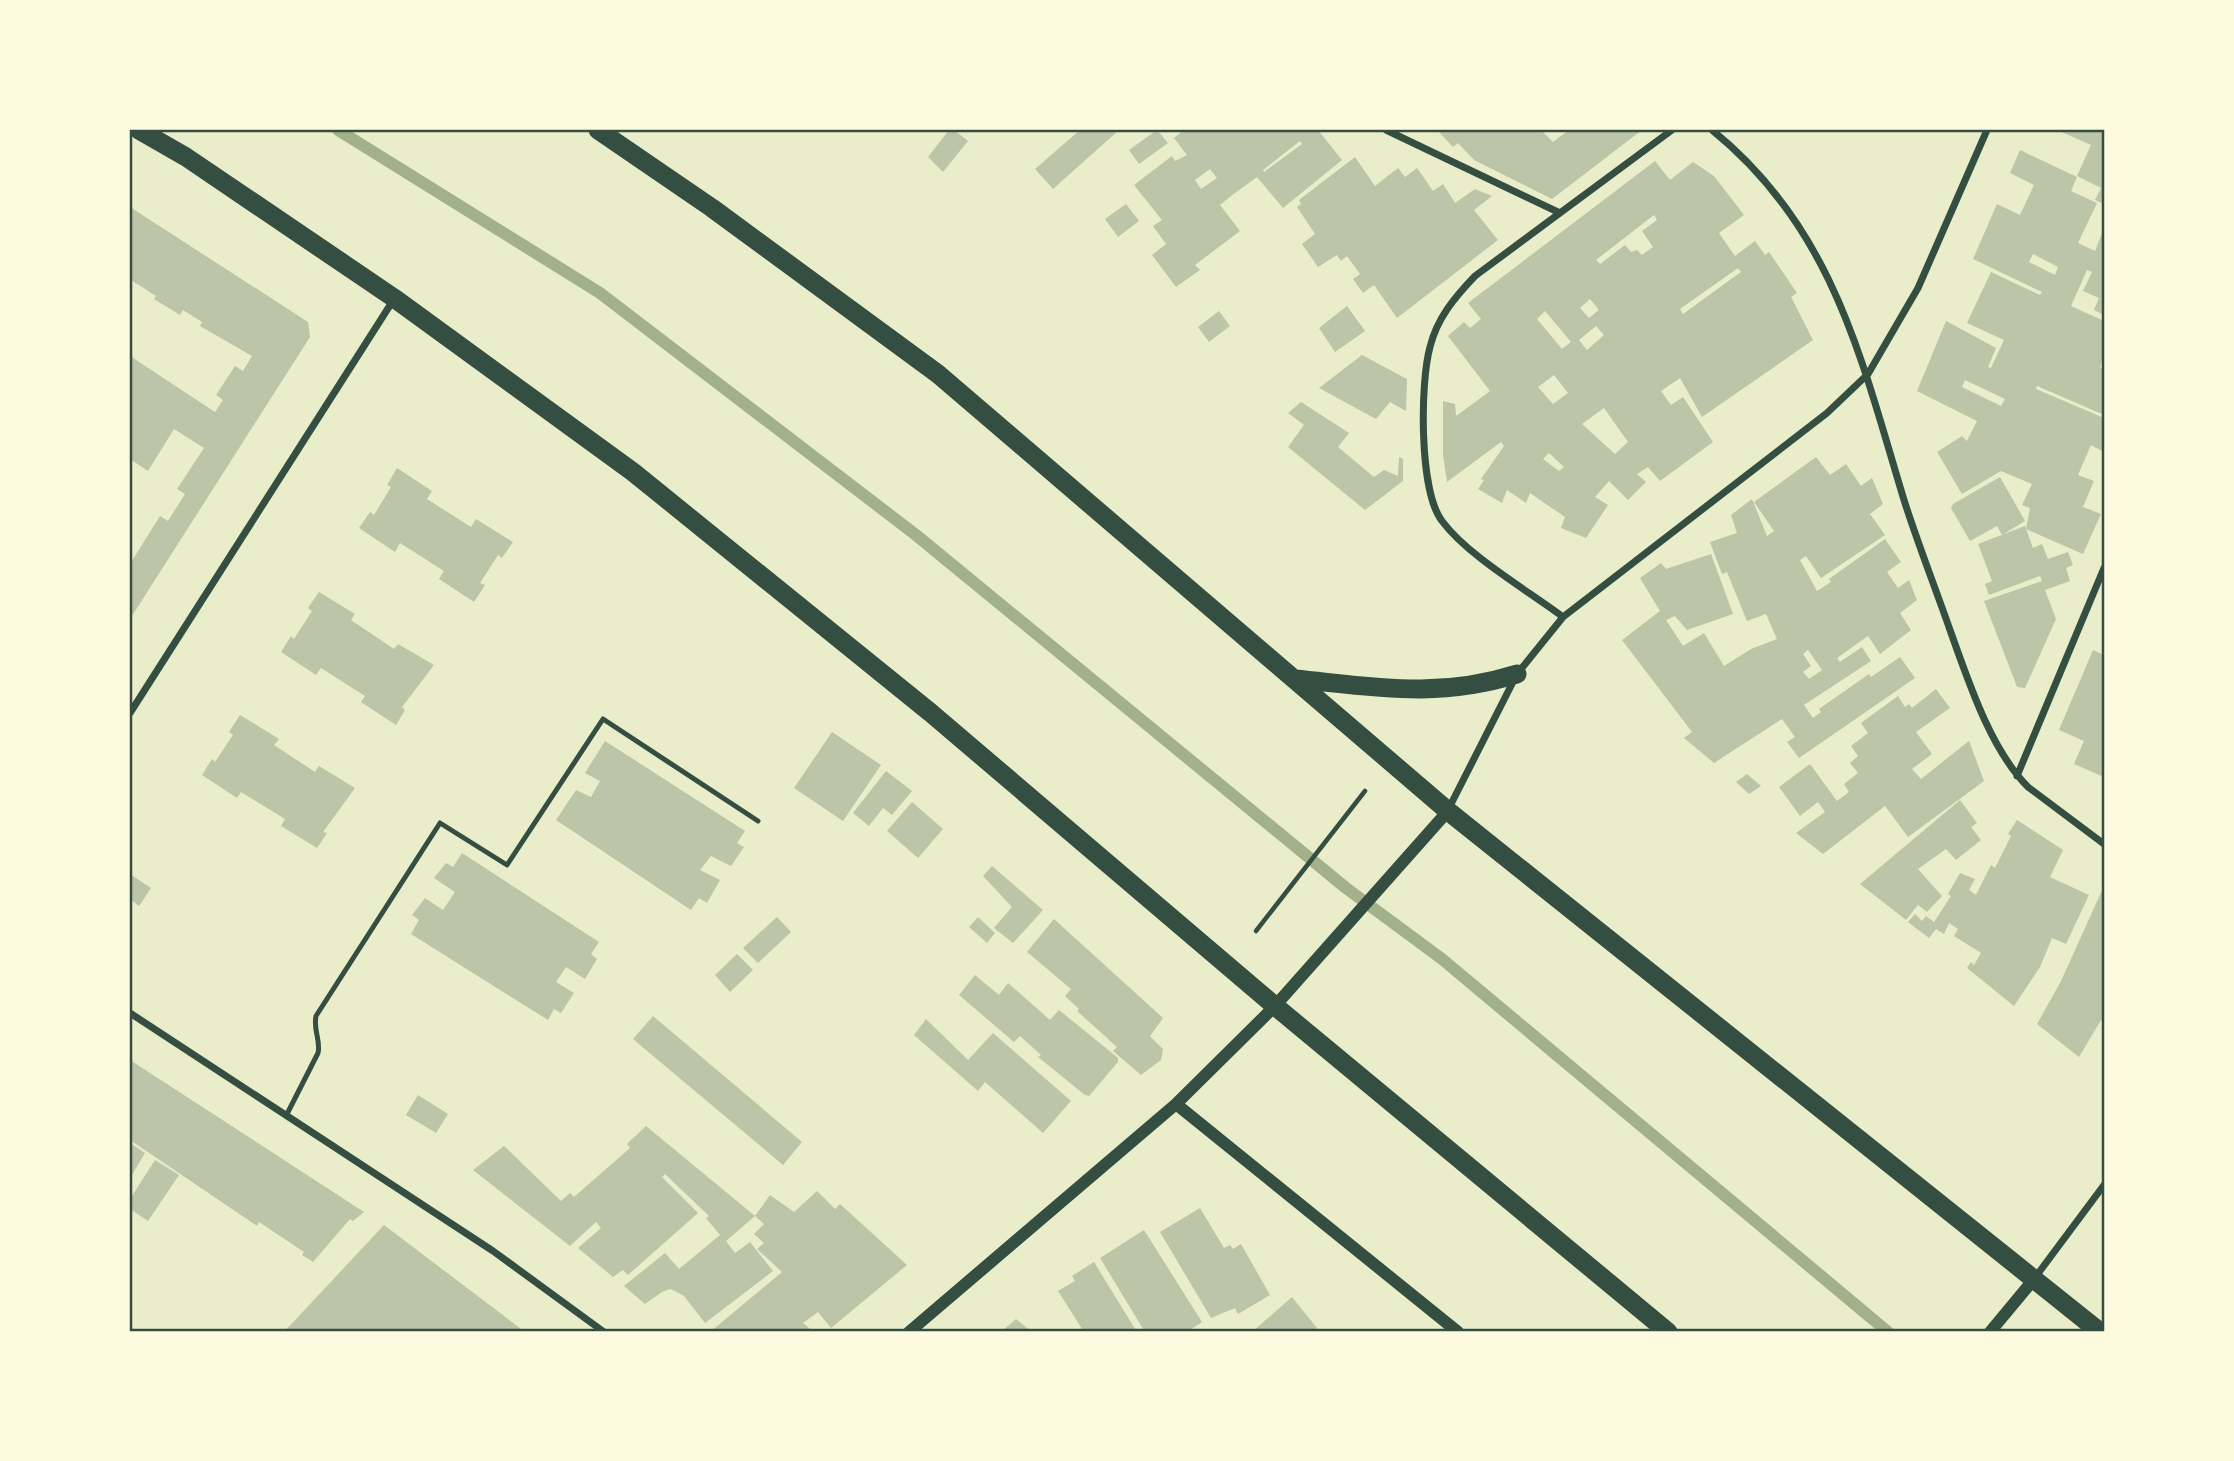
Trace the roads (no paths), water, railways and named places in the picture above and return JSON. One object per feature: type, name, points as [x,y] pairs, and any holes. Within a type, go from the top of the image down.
[{"type":"highway","points":[[139,130],[186,158],[394,299],[633,472],[931,713],[1275,1006],[1668,1332]]},
{"type":"highway","points":[[598,130],[712,208],[938,374],[1448,811],[2100,1332]]},
{"type":"highway","points":[[1295,679],[1421,691],[1479,686],[1517,674]]},
{"type":"street","points":[[1386,130],[1485,180],[1560,213]]},
{"type":"street","points":[[1563,617],[1457,538],[1439,518],[1426,467],[1423,408],[1430,347],[1448,304],[1475,276],[1672,130]]},
{"type":"street","points":[[1712,130],[1770,185],[1798,222],[1826,270],[1868,374],[1905,502],[1970,685],[2017,776],[2105,844]]},
{"type":"street","points":[[909,1332],[1175,1104],[1275,1006],[1448,811],[1517,674],[1563,617],[1827,413],[1868,374],[1918,288],[1987,130]]},
{"type":"street","points":[[130,713],[394,299]]},
{"type":"street","points":[[2017,776],[2105,568]]},
{"type":"street","points":[[130,1013],[493,1251],[604,1332]]},
{"type":"street","points":[[1175,1104],[1458,1332]]},
{"type":"street","points":[[1990,1332],[2105,1185]]},
{"type":"lane","points":[[286,1116],[318,1053],[319,1047],[313,1028],[316,1016],[440,823],[507,865],[603,719],[758,821]]},
{"type":"waterway","points":[[338,130],[600,293],[916,535],[1346,888],[1442,959],[1888,1332]]}]
